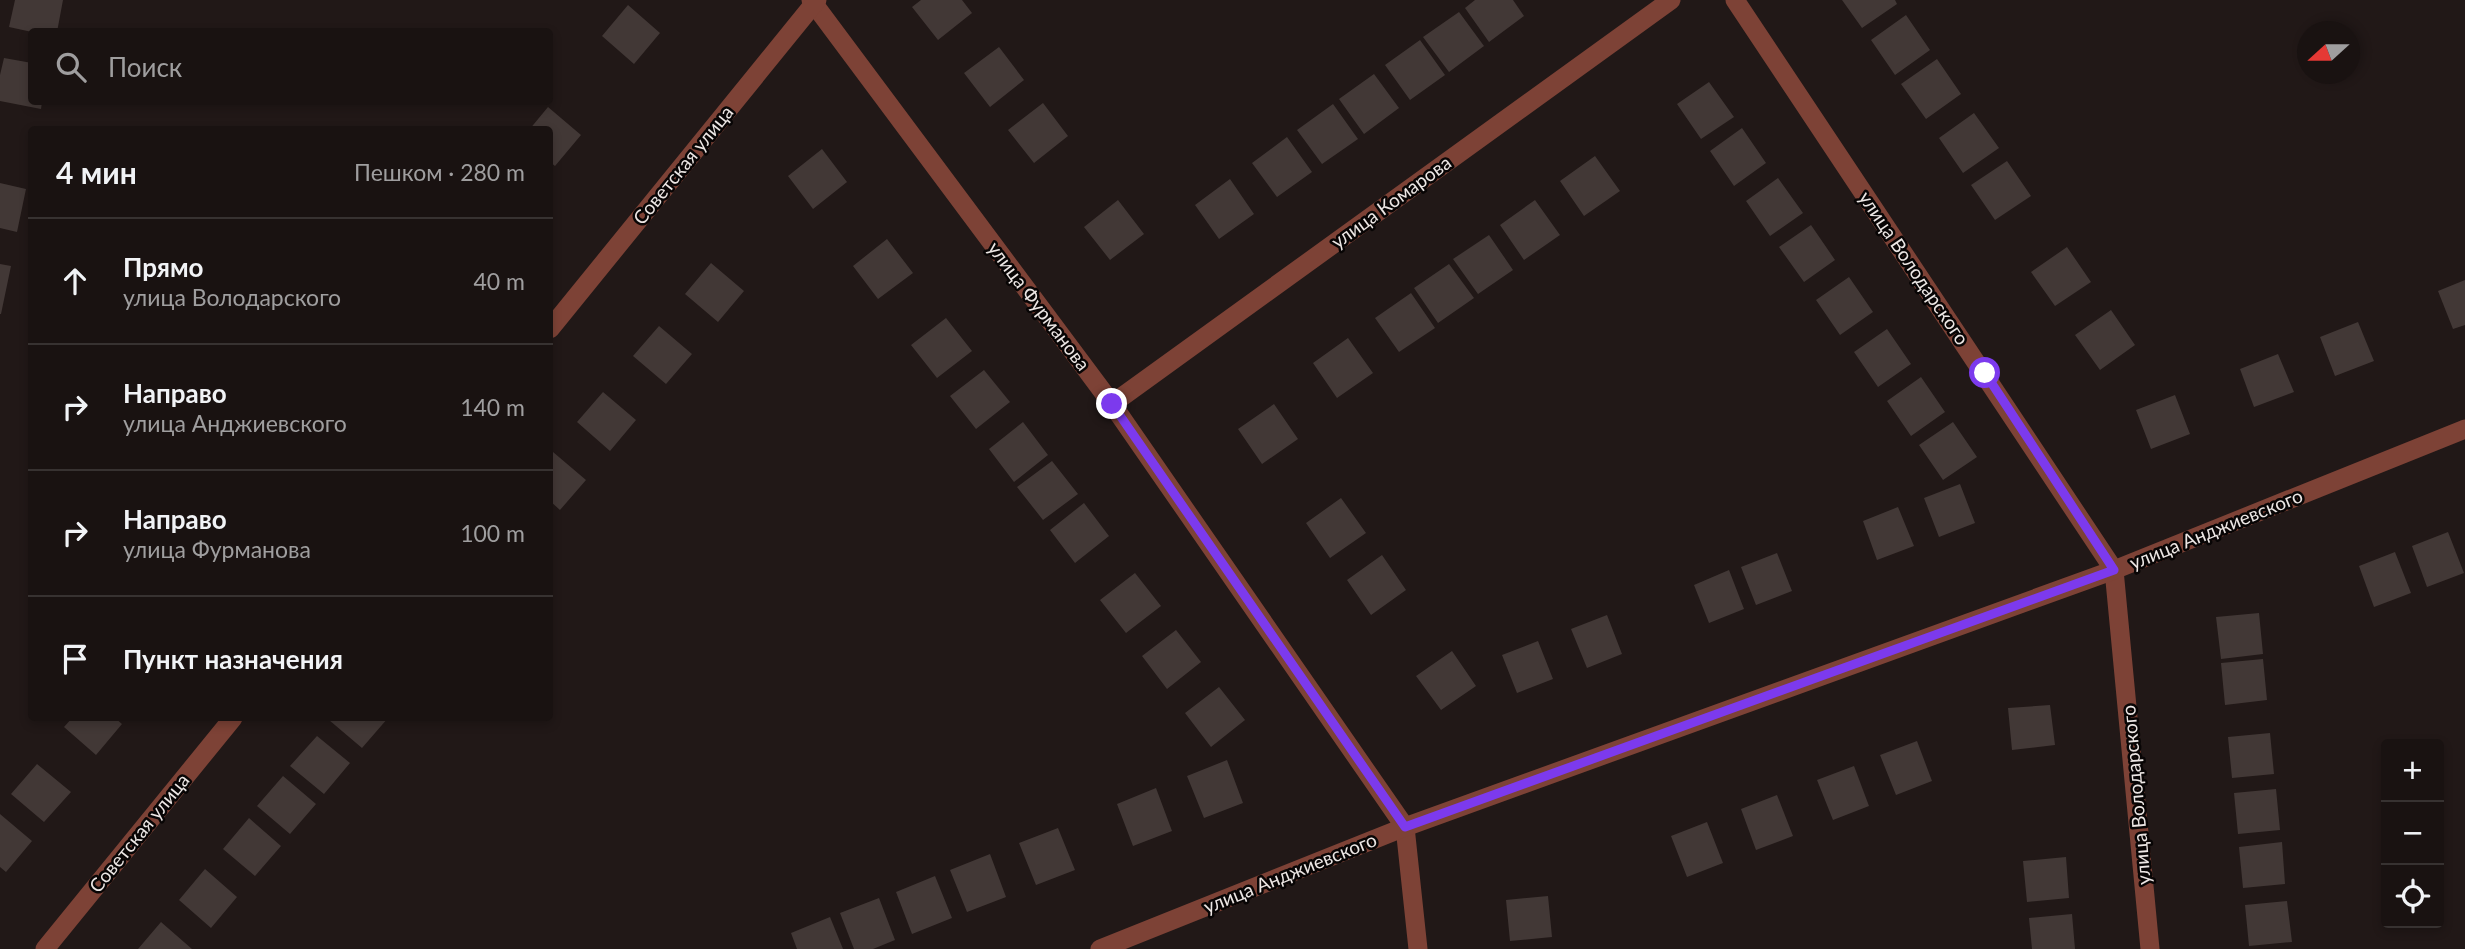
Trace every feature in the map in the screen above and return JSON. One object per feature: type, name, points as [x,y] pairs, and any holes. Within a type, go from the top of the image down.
[{"type":"street","name":"улица Комарова","points":[[1112,404],[1671,0]]},
{"type":"street","name":"улица Володарского","points":[[1735,0],[2114,570],[2150,949]]},
{"type":"street","name":"улица Фурманова","points":[[814,1],[1112,404],[1405,827],[1418,949]]},
{"type":"street","name":"Советская улица","points":[[553,325],[814,1]]},
{"type":"street","name":"улица Анджиевского","points":[[1100,949],[1405,827],[2114,570],[2465,429]]},
{"type":"street","name":"Советская улица","points":[[45,949],[231,721]]},
{"type":"building","points":[[15,0],[63,0],[58,28],[28,28],[28,31],[9,27]]},
{"type":"building","points":[[921,0],[962,0],[972,13],[938,40],[912,7]]},
{"type":"building","points":[[1475,0],[1513,0],[1524,16],[1489,42],[1465,8]]},
{"type":"building","points":[[1842,0],[1895,0],[1897,4],[1862,28]]},
{"type":"building","points":[[628,5],[660,33],[634,64],[602,36]]},
{"type":"building","points":[[1459,12],[1484,46],[1449,72],[1423,37]]},
{"type":"building","points":[[1906,15],[1930,50],[1895,75],[1871,40]]},
{"type":"building","points":[[1420,40],[1445,75],[1410,100],[1385,65]]},
{"type":"building","points":[[999,47],[1024,80],[990,107],[964,73]]},
{"type":"building","points":[[4,58],[28,62],[28,105],[42,105],[41,109],[0,101],[0,75]]},
{"type":"building","points":[[1937,59],[1961,94],[1926,119],[1901,84]]},
{"type":"building","points":[[1374,74],[1399,108],[1364,134],[1339,99]]},
{"type":"building","points":[[1709,82],[1734,117],[1701,139],[1677,104]]},
{"type":"building","points":[[1043,103],[1068,136],[1034,163],[1008,130]]},
{"type":"building","points":[[1333,104],[1358,139],[1322,164],[1297,130]]},
{"type":"building","points":[[548,107],[581,135],[555,166],[553,126],[532,126]]},
{"type":"building","points":[[1974,113],[1999,148],[1963,173],[1939,138]]},
{"type":"building","points":[[1742,128],[1766,163],[1734,186],[1710,151]]},
{"type":"building","points":[[1287,137],[1312,172],[1277,197],[1252,163]]},
{"type":"building","points":[[822,149],[847,182],[813,209],[788,176]]},
{"type":"building","points":[[1595,156],[1620,191],[1584,216],[1560,181]]},
{"type":"building","points":[[2007,161],[2031,196],[1995,220],[1971,185]]},
{"type":"building","points":[[1778,178],[1803,213],[1770,236],[1746,201]]},
{"type":"building","points":[[1230,179],[1254,214],[1219,239],[1195,205]]},
{"type":"building","points":[[0,183],[26,189],[17,232],[0,228]]},
{"type":"building","points":[[1118,200],[1144,234],[1110,260],[1084,227]]},
{"type":"building","points":[[1535,200],[1560,235],[1524,260],[1500,225]]},
{"type":"building","points":[[1811,225],[1835,260],[1804,282],[1779,247]]},
{"type":"building","points":[[1489,235],[1513,270],[1478,294],[1453,259]]},
{"type":"building","points":[[887,239],[913,273],[878,299],[853,266]]},
{"type":"building","points":[[2067,247],[2091,282],[2055,306],[2031,272]]},
{"type":"building","points":[[711,263],[744,291],[718,322],[685,294]]},
{"type":"building","points":[[0,264],[11,266],[1,314],[0,314]]},
{"type":"building","points":[[1449,264],[1474,298],[1438,323],[1414,288]]},
{"type":"building","points":[[1849,277],[1873,312],[1840,335],[1816,300]]},
{"type":"building","points":[[2465,280],[2465,325],[2453,329],[2438,291]]},
{"type":"building","points":[[1411,293],[1435,328],[1399,352],[1375,318]]},
{"type":"building","points":[[2111,310],[2135,345],[2100,370],[2075,335]]},
{"type":"building","points":[[946,318],[972,351],[937,378],[911,345]]},
{"type":"building","points":[[2358,322],[2374,361],[2335,376],[2320,337]]},
{"type":"building","points":[[659,326],[692,354],[666,384],[633,356]]},
{"type":"building","points":[[1887,329],[1911,364],[1878,387],[1854,352]]},
{"type":"building","points":[[1348,338],[1373,373],[1337,398],[1313,363]]},
{"type":"building","points":[[2278,354],[2294,392],[2254,407],[2240,369]]},
{"type":"building","points":[[984,370],[1010,402],[976,429],[950,396]]},
{"type":"building","points":[[1921,377],[1945,412],[1911,436],[1887,401]]},
{"type":"building","points":[[603,392],[636,420],[610,451],[577,422]]},
{"type":"building","points":[[2175,395],[2190,434],[2151,449],[2136,410]]},
{"type":"building","points":[[1274,404],[1298,439],[1262,464],[1238,429]]},
{"type":"building","points":[[1023,422],[1048,455],[1014,482],[989,449]]},
{"type":"building","points":[[1953,422],[1977,457],[1943,480],[1919,445]]},
{"type":"building","points":[[553,452],[586,480],[560,510],[553,504]]},
{"type":"building","points":[[1052,461],[1078,494],[1043,520],[1017,487]]},
{"type":"building","points":[[1960,484],[1975,523],[1939,537],[1924,498]]},
{"type":"building","points":[[1341,498],[1366,533],[1330,558],[1306,523]]},
{"type":"building","points":[[1084,503],[1109,536],[1075,563],[1050,530]]},
{"type":"building","points":[[1898,507],[1914,546],[1877,560],[1863,521]]},
{"type":"building","points":[[2448,532],[2464,573],[2427,587],[2412,546]]},
{"type":"building","points":[[2395,552],[2411,593],[2374,607],[2359,566]]},
{"type":"building","points":[[1777,553],[1792,591],[1756,605],[1741,567]]},
{"type":"building","points":[[1382,555],[1406,590],[1371,615],[1347,580]]},
{"type":"building","points":[[1729,570],[1744,609],[1709,623],[1694,585]]},
{"type":"building","points":[[1135,573],[1161,606],[1126,633],[1100,600]]},
{"type":"building","points":[[2259,613],[2263,654],[2221,659],[2216,617]]},
{"type":"building","points":[[1607,615],[1622,654],[1587,668],[1571,629]]},
{"type":"building","points":[[1176,630],[1201,662],[1167,689],[1142,656]]},
{"type":"building","points":[[1538,641],[1553,679],[1517,693],[1502,655]]},
{"type":"building","points":[[1452,651],[1476,686],[1441,710],[1416,676]]},
{"type":"building","points":[[2263,659],[2267,700],[2225,705],[2221,663]]},
{"type":"building","points":[[1219,687],[1245,720],[1211,747],[1185,713]]},
{"type":"building","points":[[2050,705],[2055,745],[2012,750],[2008,708]]},
{"type":"building","points":[[69,721],[118,721],[122,724],[96,755],[64,727]]},
{"type":"building","points":[[330,721],[385,721],[362,748]]},
{"type":"building","points":[[2270,733],[2274,774],[2232,778],[2228,737]]},
{"type":"building","points":[[317,736],[350,763],[324,794],[290,766]]},
{"type":"building","points":[[1917,741],[1932,781],[1896,795],[1880,755]]},
{"type":"building","points":[[1227,760],[1243,803],[1204,818],[1187,776]]},
{"type":"building","points":[[37,764],[71,792],[44,822],[11,794]]},
{"type":"building","points":[[1854,766],[1869,806],[1833,820],[1817,780]]},
{"type":"building","points":[[283,776],[316,804],[290,834],[257,806]]},
{"type":"building","points":[[1156,788],[1172,831],[1133,846],[1117,804]]},
{"type":"building","points":[[2276,789],[2280,830],[2238,834],[2234,793]]},
{"type":"building","points":[[1777,795],[1793,836],[1756,850],[1741,809]]},
{"type":"building","points":[[0,814],[32,841],[6,872],[0,867]]},
{"type":"building","points":[[249,818],[281,846],[255,876],[223,849]]},
{"type":"building","points":[[1707,822],[1723,863],[1687,877],[1671,836]]},
{"type":"building","points":[[1058,828],[1075,870],[1036,885],[1019,843]]},
{"type":"building","points":[[2282,842],[2285,884],[2243,888],[2239,847]]},
{"type":"building","points":[[990,854],[1006,897],[967,912],[950,870]]},
{"type":"building","points":[[2066,857],[2069,898],[2027,902],[2023,861]]},
{"type":"building","points":[[205,869],[237,897],[211,928],[179,900]]},
{"type":"building","points":[[935,876],[952,918],[912,934],[896,892]]},
{"type":"building","points":[[1548,896],[1552,937],[1510,941],[1506,900]]},
{"type":"building","points":[[879,898],[895,940],[873,949],[854,949],[840,913]]},
{"type":"building","points":[[2287,901],[2292,942],[2249,946],[2245,905]]},
{"type":"building","points":[[2072,914],[2075,949],[2032,949],[2029,918]]},
{"type":"building","points":[[830,917],[843,949],[797,949],[791,933]]},
{"type":"building","points":[[161,922],[192,949],[138,949]]},
{"type":"route","points":[[1112,404],[1405,827],[2114,570],[1985,373]]}]
